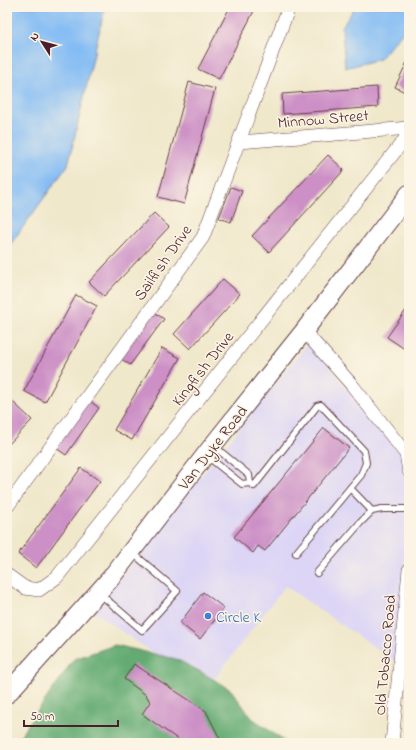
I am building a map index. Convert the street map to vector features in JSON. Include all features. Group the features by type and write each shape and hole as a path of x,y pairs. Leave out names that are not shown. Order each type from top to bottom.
{"main road":[{"name":"Van Dyke Road","path":"7,694 98,592 131,551 304,331 409,194"}],"street":[{"name":"Sailfish Drive","path":"7,507 203,237 289,7"},
{"name":"Minnow Street","path":"239,142 409,128"},
{"name":"Kingfish Drive","path":"7,575 25,588 39,590 57,577 409,134"},
{"path":"304,331 352,384 406,454 409,471"},
{"name":"Old Tobacco Road","path":"392,743 409,570"}],"lane":[{"path":"209,450 242,484 250,483 254,486 317,406 321,405 364,451 366,463 361,475 296,553"},
{"path":"209,450 249,475 250,483"},
{"path":"350,488 372,511"},
{"path":"317,573 372,511 382,509 409,509"},
{"path":"98,592 142,630 177,591 131,551"}],"shaded area":[{"path":"309,342 403,457 409,501 409,527 404,567 399,664 285,586 206,690 93,611"}],"green space":[{"path":"115,645 176,659 201,672 231,690 252,718 287,743 13,743 20,736 74,659"}],"water":[{"path":"7,7 105,7 68,165 7,249"},
{"path":"355,7 409,7 409,24 380,59 345,68 342,27"}],"building":[{"path":"230,7 256,7 219,79 198,69"},
{"path":"409,58 409,94 395,87"},
{"path":"189,82 215,89 184,204 158,197"},
{"path":"377,87 378,107 283,114 282,94"},
{"path":"328,155 344,170 269,252 252,236"},
{"path":"231,187 242,191 231,222 219,218"},
{"path":"154,213 169,227 104,296 89,282"},
{"path":"223,279 240,294 190,349 174,334"},
{"path":"76,295 97,306 45,402 24,391"},
{"path":"409,306 409,352 387,337"},
{"path":"154,312 164,319 130,365 120,358"},
{"path":"162,348 180,358 132,440 114,430"},
{"path":"89,400 99,408 66,455 56,448"},
{"path":"13,402 32,420 7,446 7,408"},
{"path":"324,428 349,448 265,551 258,546 253,553 234,537"},
{"path":"81,468 100,481 36,568 18,554"},
{"path":"203,592 224,608 200,639 180,623"},
{"path":"134,664 206,711 222,743 183,743 142,714 150,702 146,695 124,679"}],"place":[{"name":"Circle K","path":"208,616"}]}
